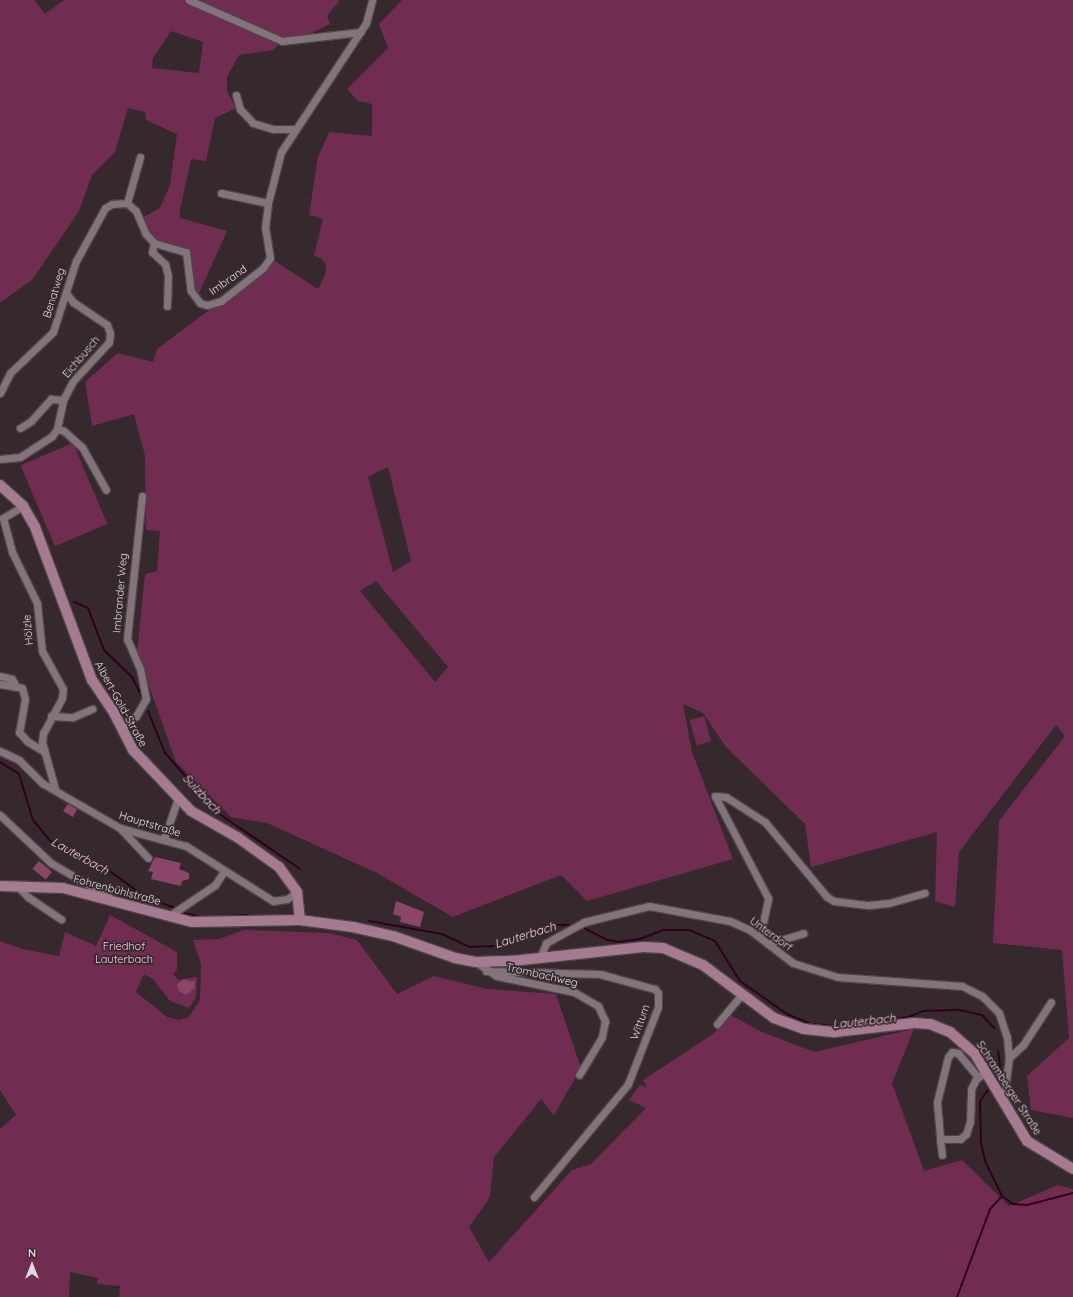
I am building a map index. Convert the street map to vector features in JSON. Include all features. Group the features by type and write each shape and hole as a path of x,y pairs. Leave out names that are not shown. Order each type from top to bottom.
{"main road":[{"path":"0,485 23,506"},
{"name":"Albert-Gold-Straße","path":"23,506 35,527 92,680 122,727 137,756 178,798 202,819 269,858 287,876 297,892 300,920"},
{"name":"Fohrenbühlstraße","path":"0,886 17,885 63,888 169,916 210,922 300,920"},
{"name":"Schramberger Straße","path":"300,920 379,932 455,958 476,962 540,958 616,949 662,948 703,965 774,1018 821,1032 930,1024 950,1032 964,1042 985,1076 996,1090 1027,1141 1073,1169"}],"street":[{"path":"189,0 282,40 360,32"},
{"name":"Imbrand","path":"154,243 186,252 192,296 203,304 217,303 269,262 265,228 268,203 276,164 294,129 318,98 360,32 372,0"},
{"path":"236,96 240,109 253,123 273,129 294,129"},
{"path":"140,157 127,203 136,211 146,234 154,243 152,252 165,264 168,276 167,306"},
{"path":"221,193 268,203"},
{"name":"Benatweg","path":"0,393 10,373 53,332 67,294 76,261 96,221 109,206 127,203"},
{"name":"Eichbusch","path":"57,429 63,400 73,381 109,342 110,333 107,325 73,302 67,294"},
{"path":"20,428 31,421 50,399 63,400"},
{"path":"0,459 20,457 52,436 57,429 70,435 82,447 106,490"},
{"name":"Imbrander Weg","path":"122,727 136,716 146,699 140,669 127,639 142,496"},
{"name":"Hölzle","path":"23,506 1,519 12,552 37,603 42,651 63,689 62,698 43,733 43,752 55,789"},
{"path":"0,676 12,679 16,686 24,693 19,732 27,742 43,752"},
{"path":"0,684 16,686"},
{"path":"51,716 73,718 92,709"},
{"name":"Hauptstraße","path":"0,751 19,760 42,783 55,789 120,828 164,839 202,854 224,871 273,900 287,899 297,892"},
{"path":"760,937 768,898 716,796 726,797 765,822 820,890 834,901 869,906 925,893"},
{"path":"164,839 178,798"},
{"path":"0,815 51,863 117,902"},
{"path":"120,828 148,858"},
{"path":"169,916 215,884 224,871"},
{"path":"17,885 28,897 61,919"},
{"name":"Unterdorf","path":"540,958 546,943 582,923 596,917 649,906 718,917 742,926 760,937 793,963 845,979 962,986 982,996 999,1013 1007,1037 1009,1058 1003,1103"},
{"path":"768,944 803,933"},
{"name":"Trombachweg","path":"476,962 486,971 574,992 598,1006 605,1021 602,1037 579,1075"},
{"name":"Wittum","path":"486,971 600,974 649,987 658,993 658,1007 628,1084 534,1197"},
{"path":"717,1024 742,994"},
{"path":"1009,1058 1024,1045 1051,1002"},
{"path":"940,1139 960,1138 966,1134 970,1122 971,1088 985,1076 958,1053 952,1052 948,1057 937,1102 940,1139 942,1155"}],"green space":[{"path":"0,0 34,0 45,14 64,0 340,0 327,16 330,24 310,34 282,41 273,50 239,55 227,77 227,91 236,108 215,118 206,161 191,159 180,210 180,218 227,231 196,300 186,252 154,243 140,219 160,208 170,185 177,134 146,120 145,112 128,108 115,152 92,175 79,211 33,279 0,303","holes":["171,31 203,42 199,73 152,68 153,58"]},
{"path":"402,0 1073,0 1073,1118 1031,1110 1027,1076 1069,1038 1062,950 993,943 999,821 1065,736 1056,725 959,852 955,907 935,901 937,832 811,867 805,824 726,747 703,713 683,704 692,752 733,859 587,901 561,875 453,917 377,873 267,823 231,817 176,762 137,652 145,574 157,571 160,531 146,530 145,456 134,414 92,426 85,382 118,353 153,362 157,349 221,301 270,258 318,289 325,275 326,265 322,259 314,256 323,219 309,215 318,157 329,132 372,136 372,104 358,101 347,89 388,48 379,24","holes":["388,467 411,561 393,572 368,477","376,581 448,667 435,682 360,591"]},
{"path":"73,443 107,524 55,546 21,465"},
{"path":"704,716 711,741 697,745 690,720"},
{"name":"Friedhof Lauterbach","path":"110,915 177,952 177,969 173,974 178,980 197,977 196,997 189,1008 170,1001 153,979 144,974 136,992 167,1017 179,1020 189,1017 200,1000 201,964 193,940 219,939 244,930 328,933 357,940 397,994 434,976 487,989 556,994 581,1068 554,1115 541,1099 494,1157 490,1197 469,1227 489,1262 572,1170 591,1164 646,1108 629,1100 640,1085 647,1088 643,1080 713,1034 730,1015 762,1032 814,1052 914,1029 892,1083 924,1171 962,1160 1009,1206 1058,1185 1073,1189 1073,1297 119,1297 120,1286 97,1284 98,1278 70,1272 69,1297 0,1297 0,1129 16,1115 0,1090 0,941 22,949 59,956 65,932 96,946"}],"building":[{"path":"68,804 77,809 73,817 63,811"},
{"path":"155,857 181,863 179,869 189,873 189,879 182,881 181,886 151,879 153,872 148,871"},
{"path":"39,861 52,872 46,880 33,869"},
{"path":"396,901 424,912 420,927 400,922 401,917 393,914"},
{"path":"184,979 192,982 194,980 195,988 186,995 179,991 177,984"}],"waterway":[{"name":"Sulzbach","path":"74,602 88,608 104,650 132,677 141,695"},
{"name":"Sulzbach","path":"148,711 165,753 218,813 300,869"},
{"name":"Lauterbach","path":"0,762 19,774 33,820 50,841 111,872 145,897 173,907"},
{"name":"Lauterbach","path":"184,913 201,917 247,915"},
{"name":"Lauterbach","path":"369,921 442,934 470,947 498,946 553,925 573,925"},
{"name":"Lauterbach","path":"582,927 608,940 619,942 640,939 663,930 689,930 715,941 740,981 787,1014 810,1024 831,1026 908,1017 924,1011 960,1010 982,1015 994,1028"},
{"name":"Lauterbach","path":"996,1082 1001,1074 998,1050"},
{"name":"Lauterbach","path":"991,1086 980,1101 981,1143 985,1161 1002,1196 1013,1204 1027,1205 1073,1193"},
{"path":"957,1297 990,1209 1002,1196"}]}
